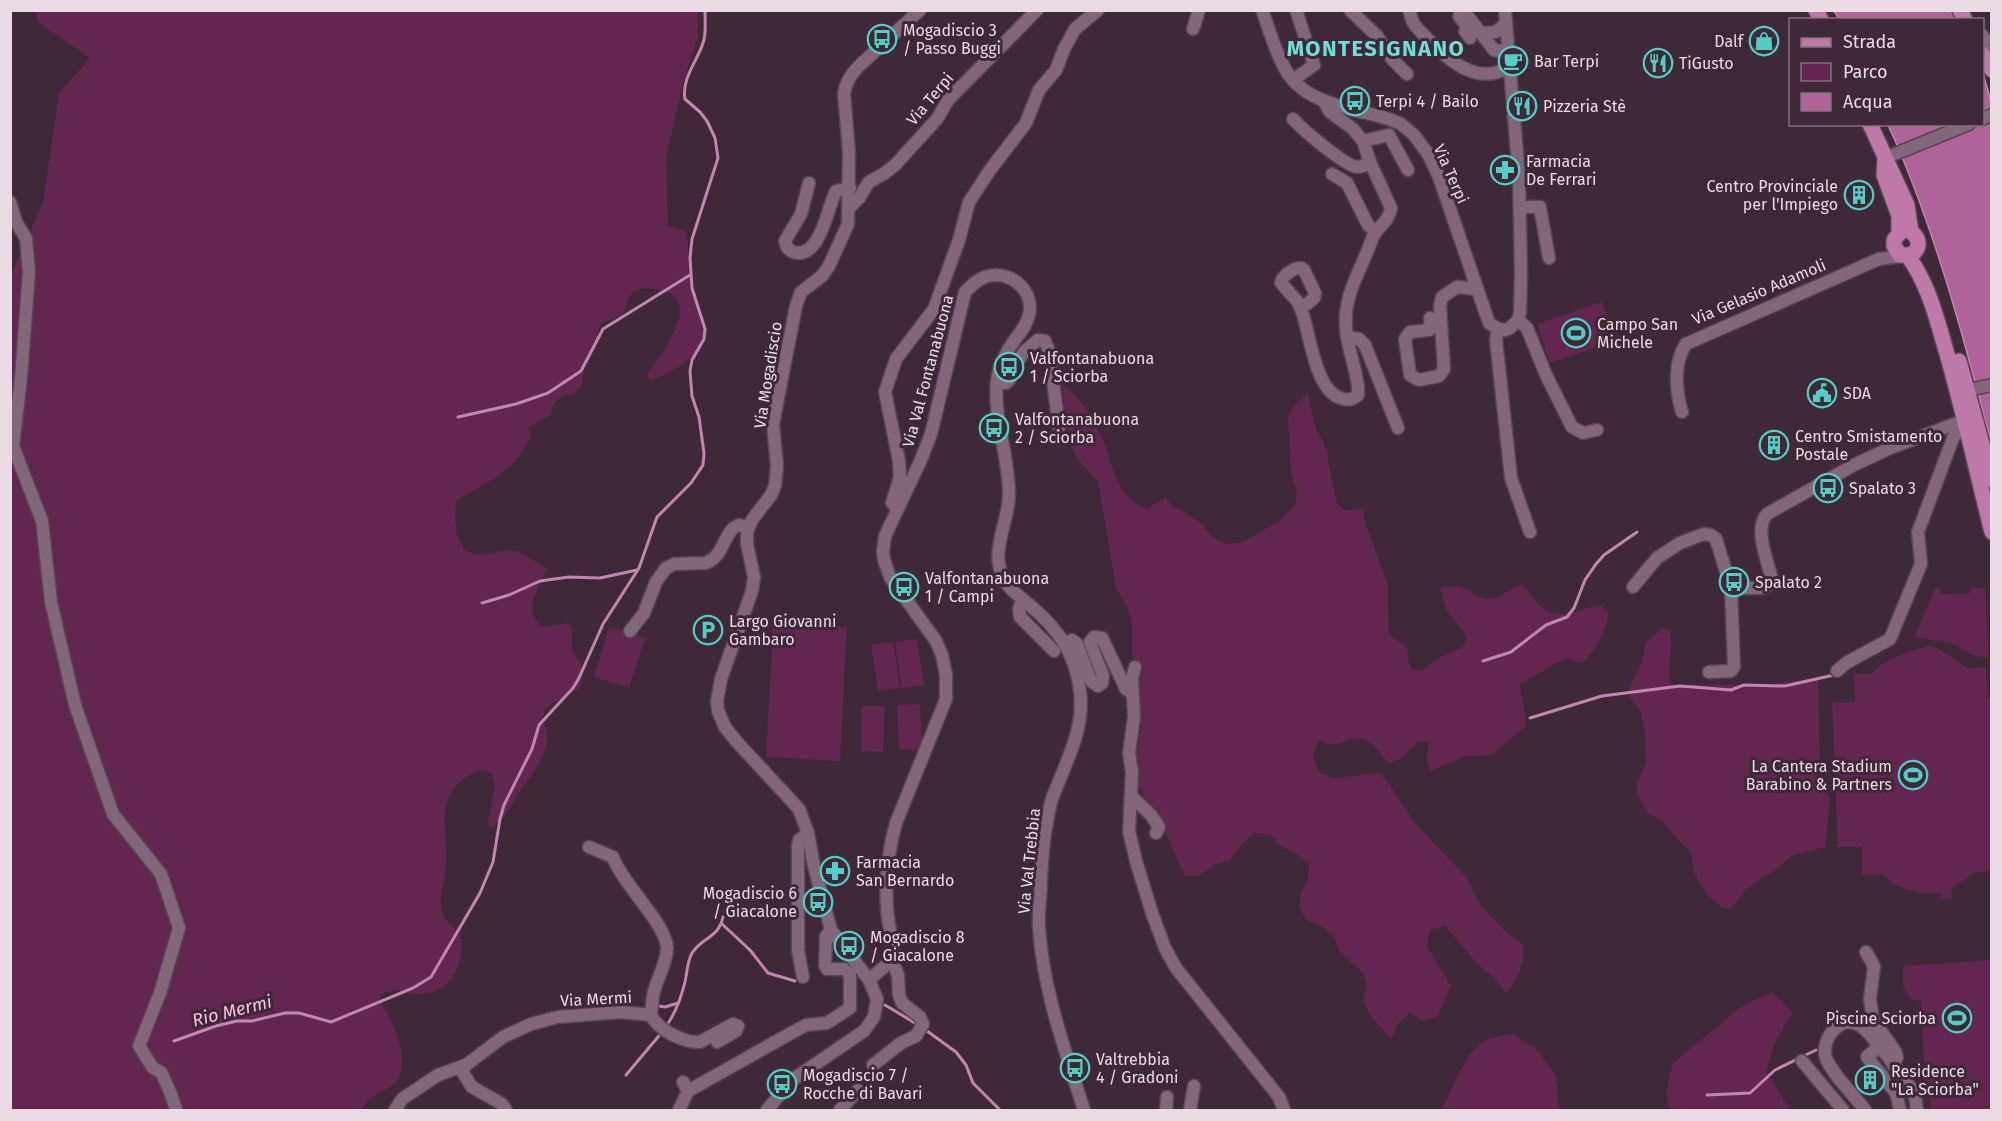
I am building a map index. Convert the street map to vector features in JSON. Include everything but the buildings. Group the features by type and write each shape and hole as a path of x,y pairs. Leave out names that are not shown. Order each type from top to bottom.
{"main road":[{"path":"1871,126 1892,156 1884,175 1899,216 1901,236 1896,250 1909,254 1930,273 1971,389 1992,480"},
{"path":"1901,236 1918,239 1919,245 1909,254"},
{"path":"1909,254 1926,287 1965,420 1992,532"}],"street":[{"name":"Via Mogadiscio","path":"748,528 775,486 777,466 773,424 799,296 830,266 848,224 850,188 845,87 852,73 920,10"},
{"name":"Via Terpi","path":"850,207 869,182 896,164 937,119 948,100 1036,10"},
{"path":"898,508 892,503 900,477 899,461 885,392 896,359 934,309 959,240 969,202 1026,123 1039,90 1056,70 1075,29 1098,10"},
{"path":"1193,29 1199,10"},
{"name":"Via Terpi","path":"1262,10 1284,68 1309,95 1389,119 1401,124 1414,135 1428,154 1439,177 1489,323 1498,329"},
{"path":"1292,79 1314,65 1296,10"},
{"path":"1350,10 1377,36 1392,59 1407,74"},
{"path":"1455,10 1467,26 1465,31 1475,35 1494,50 1509,49"},
{"path":"1463,10 1475,35"},
{"path":"1475,35 1496,32 1506,17"},
{"path":"1506,17 1520,207 1521,274 1518,320 1510,328 1498,329 1496,340 1511,478 1530,532"},
{"path":"1408,19 1445,56 1465,70 1485,74 1511,66"},
{"path":"1307,304 1314,298 1315,293 1304,270 1296,267 1282,278 1281,283 1301,309 1323,382 1334,396 1348,400 1358,395 1345,324 1351,288 1375,231 1388,219 1391,208 1363,141 1353,129 1330,112 1323,100"},
{"path":"1293,119 1319,143 1353,165 1363,166 1370,162"},
{"path":"1892,156 1964,126"},
{"path":"1363,141 1389,135 1408,170"},
{"path":"1332,174 1347,183 1368,225 1375,231"},
{"path":"809,183 801,214 786,237 785,245 791,252 804,251 814,243 826,224 834,194 839,190 850,188"},
{"path":"10,202 16,222 26,238 29,273 13,446 42,521 51,602 75,705 113,814 161,874 179,928 160,993 139,1046 153,1068 161,1072 176,1110"},
{"path":"1520,207 1540,207 1549,258"},
{"name":"Via Gelasio Adamoli","path":"1879,259 1901,236"},
{"name":"Via Gelasio Adamoli","path":"1682,412 1678,397 1677,375 1682,350 1686,344 1879,259 1909,254"},
{"name":"Via Val Fontanabuona","path":"873,1065 901,1042 916,1035 923,1024 920,1017 902,1003 899,995 898,975 892,960 887,910 887,873 890,844 896,823 946,699 946,675 942,655 936,641 890,577 884,560 885,536 931,434 948,371 965,292 987,276 1001,275 1014,279 1028,296 1029,315 1004,356 996,383 996,399 1008,473 1009,495 998,568 1005,582 1023,599"},
{"path":"1430,318 1431,328 1429,330 1410,332 1405,339 1410,375 1419,380 1439,376 1444,369 1440,306 1442,297 1457,287 1477,289"},
{"path":"1518,320 1527,328 1546,375 1572,427 1582,433 1597,430"},
{"path":"1347,337 1359,339 1365,345 1398,428"},
{"path":"996,383 1009,380 1014,367 1031,345 1038,340 1045,341 1049,351 1059,427"},
{"path":"1971,389 1992,385"},
{"path":"1731,588 1764,588 1770,584 1771,576 1761,528 1762,519 1767,514 1854,465 1888,449 1965,420"},
{"path":"1837,671 1846,663 1890,639 1921,564 1918,532 1953,438 1965,420"},
{"path":"630,631 644,613 656,582 666,568 674,564 711,561 719,554 733,528 739,525 748,528 746,538 754,577 752,591 721,679 717,701 718,711 725,727 737,742 799,809 808,833 831,930 869,980 877,999 870,1025 857,1037 792,1080 773,1108"},
{"path":"1633,587 1657,558 1680,543 1708,534 1714,537 1718,543 1731,588 1734,667 1731,671 1709,672"},
{"path":"1023,599 1019,609 1025,622 1054,651"},
{"name":"Via Val Trebbia","path":"1023,599 1049,622 1066,643 1077,672 1080,692 1081,721 1074,746 1051,803 1045,833 1039,924 1043,964 1054,1014 1084,1110"},
{"path":"1066,643 1072,640 1077,644 1091,681 1098,686 1103,681 1090,642 1094,637 1102,638 1126,689 1132,693"},
{"path":"1135,666 1132,678 1134,717 1129,753 1132,772 1129,822 1134,852 1152,913 1169,958 1279,1097 1284,1110"},
{"path":"1131,796 1151,815 1159,827 1156,833"},
{"path":"802,977 798,950 798,847 799,840 808,833"},
{"name":"Via Mermi","path":"395,1110 402,1099 423,1084 444,1072 460,1068 503,1037 543,1020 621,1012 652,1018 655,988 662,974 667,951 666,944 657,925 623,877 612,855 589,847"},
{"path":"680,1110 685,1086 806,1025 827,1023 850,1008 850,974 844,969 827,969 825,965 826,936 831,930"},
{"path":"1866,952 1874,966 1870,999 1873,1020 1895,1051 1897,1057 1893,1065"},
{"path":"869,980 892,960"},
{"path":"652,1018 672,1033 691,1041 700,1042 733,1024 738,1026 736,1031 717,1042"},
{"path":"1865,1110 1827,1060 1824,1048 1827,1038 1834,1029 1851,1023 1861,1026 1866,1037 1879,1046 1914,1094 1917,1110"},
{"path":"1879,1046 1867,1057 1896,1093 1900,1110"},
{"path":"1802,1061 1843,1110"},
{"path":"460,1068 472,1087 502,1104 506,1110"},
{"path":"1190,1110 1194,1086"},
{"path":"840,1110 858,1090"},
{"path":"1166,1110 1167,1097"}],"green space":[{"path":"36,11 698,11 698,37 683,83 666,159 668,226 685,231 690,278 704,330 703,339 693,355 678,367 653,380 646,376 675,329 679,316 679,304 673,295 660,290 643,288 636,290 630,296 621,315 600,325 597,343 584,368 581,387 571,395 559,398 551,415 528,427 531,437 515,462 495,478 457,500 455,514 458,537 468,552 482,554 514,551 527,556 547,569 536,591 532,607 533,615 543,627 568,623 572,628 572,650 583,671 580,688 546,707 542,719 546,729 546,748 538,766 500,821 490,827 488,822 495,785 492,774 489,772 482,770 474,772 459,783 451,793 445,815 446,866 441,907 449,924 460,933 459,964 450,981 434,992 417,994 393,991 381,995 380,1000 400,1044 402,1068 398,1079 390,1087 370,1098 362,1110 11,1110 11,275 43,202 59,93 90,58 38,22"},
{"name":"Campo San Michele","path":"1602,302 1616,341 1550,363 1537,324"},
{"path":"1062,385 1076,396 1098,428 1118,481 1131,499 1147,509 1166,497 1172,507 1183,511 1202,524 1212,537 1226,544 1241,543 1281,520 1295,504 1297,494 1291,472 1288,416 1293,407 1308,393 1314,424 1328,452 1337,503 1344,510 1363,509 1366,525 1388,585 1389,634 1407,648 1409,663 1413,670 1421,671 1433,661 1462,647 1467,641 1465,633 1446,609 1440,587 1464,588 1480,598 1489,599 1498,597 1521,584 1541,606 1557,614 1571,613 1600,605 1609,613 1599,641 1582,664 1566,658 1520,684 1526,726 1491,755 1465,756 1431,771 1426,761 1429,741 1418,742 1400,759 1389,763 1371,743 1359,738 1339,744 1319,740 1313,757 1319,772 1333,778 1379,773 1414,822 1467,878 1481,906 1506,932 1523,944 1522,964 1506,994 1498,982 1475,961 1445,926 1430,930 1427,946 1451,986 1438,1016 1423,1021 1410,1013 1398,1024 1391,1039 1371,1016 1363,1001 1367,985 1363,973 1340,952 1334,937 1323,927 1308,921 1299,908 1301,893 1308,879 1309,864 1297,854 1281,846 1270,835 1254,833 1229,861 1214,865 1200,875 1185,877 1157,812 1138,785 1136,760 1141,730 1141,706 1132,653 1132,622 1127,606 1116,588 1098,482 1078,459 1072,448"},
{"path":"1971,587 1985,588 1989,658 1973,655 1948,643 1914,638 1935,589 1940,588 1941,594 1971,593"},
{"path":"773,623 847,627 840,761 766,757"},
{"path":"609,627 645,638 629,688 594,677"},
{"path":"1663,628 1669,630 1671,637 1669,671 1671,684 1775,684 1818,678 1820,772 1830,800 1825,847 1792,856 1773,872 1745,890 1729,909 1721,907 1708,896 1695,875 1690,852 1663,821 1648,813 1637,792 1637,784 1646,763 1645,733 1640,710 1630,697 1628,690 1641,664 1646,642"},
{"path":"917,639 924,685 902,688 895,642"},
{"path":"893,642 900,688 878,691 871,644"},
{"name":"La Cantera Stadium Barabino & Partners","path":"1928,646 1937,648 1968,668 1986,667 1988,699 1991,699 1991,871 1975,872 1952,888 1951,899 1941,899 1941,893 1923,894 1897,886 1881,874 1862,875 1862,847 1838,847 1832,703 1855,702 1854,674 1871,674 1891,659"},
{"path":"920,704 922,749 899,750 897,705"},
{"path":"862,706 885,706 883,752 861,751"},
{"name":"Piscine Sciorba","path":"1991,960 1991,1110 1931,1110 1923,1050 1921,1001 1912,1000 1903,987 1903,966"},
{"path":"1772,992 1793,1013 1776,1040 1766,1071 1790,1110 1670,1110 1666,1094 1672,1064 1742,1006"},
{"path":"1513,1033 1538,1051 1556,1076 1559,1110 1441,1110 1472,1052 1486,1040"}],"water":[{"path":"1834,11 1951,11 1955,18 1838,18"},
{"path":"1984,77 1992,105 1991,443 1946,281 1904,162 1888,126 1984,126"}],"waterway":[{"name":"Rio Mermi","path":"174,1041 216,1026 285,1013 299,1013 331,1022 413,988 431,977 480,893 493,862 504,805 532,749 539,725 573,688 579,678 603,624 639,568 657,517 691,483 703,465 704,453 699,417 692,396 690,371 692,360 704,339 705,329 692,288 690,258 692,239 718,158 715,138 707,121 685,99 684,91 704,40 705,10"},
{"path":"458,417 516,404 548,393 581,371 603,329 690,275"},
{"path":"1483,661 1511,652 1546,625 1567,617 1574,608 1585,580 1596,564 1604,555 1637,532"},
{"path":"482,603 509,595 540,581 569,577 600,578 637,570"},
{"path":"1530,718 1602,696 1680,686 1731,690 1744,685 1785,686 1834,675"},
{"path":"667,1025 680,999 691,955 717,930 723,917"},
{"path":"722,924 750,950 768,973 795,981"},
{"path":"659,1006 665,1007 678,1003"},
{"path":"885,1005 915,1023"},
{"path":"626,1075 663,1031"},
{"path":"927,1031 956,1052 966,1065 973,1083 1000,1110"},
{"path":"1707,1095 1750,1093 1775,1070 1816,1050"}],"place":[{"name":"Mogadiscio 3 / Passo Buggi","path":"882,39"},
{"name":"Dalf","path":"1764,41"},
{"name":"Bar Terpi","path":"1513,61"},
{"name":"TiGusto","path":"1658,63"},
{"name":"Terpi 4 / Bailo","path":"1355,101"},
{"name":"Pizzeria Stè","path":"1522,106"},
{"name":"Farmacia De Ferrari","path":"1505,170"},
{"name":"Centro Provinciale per l'Impiego","path":"1859,195"},
{"name":"Campo San Michele","path":"1576,333"},
{"name":"Valfontanabuona 1 / Sciorba","path":"1009,367"},
{"name":"SDA","path":"1822,393"},
{"name":"Valfontanabuona 2 / Sciorba","path":"994,428"},
{"name":"Centro Smistamento Postale","path":"1774,445"},
{"name":"Spalato 3","path":"1828,488"},
{"name":"Spalato 2","path":"1734,582"},
{"name":"Valfontanabuona 1 / Campi","path":"904,587"},
{"name":"Largo Giovanni Gambaro","path":"708,630"},
{"name":"La Cantera Stadium Barabino & Partners","path":"1913,775"},
{"name":"Farmacia San Bernardo","path":"835,871"},
{"name":"Mogadiscio 6 / Giacalone","path":"818,902"},
{"name":"Mogadiscio 8 / Giacalone","path":"849,946"},
{"name":"Piscine Sciorba","path":"1957,1018"},
{"name":"Valtrebbia 4 / Gradoni","path":"1075,1068"},
{"name":"Residence \"La Sciorba\"","path":"1870,1080"},
{"name":"Mogadiscio 7 / Rocche di Bavari","path":"782,1084"}],"district":[{"name":"MONTESIGNANO","path":"1376,48"}]}
